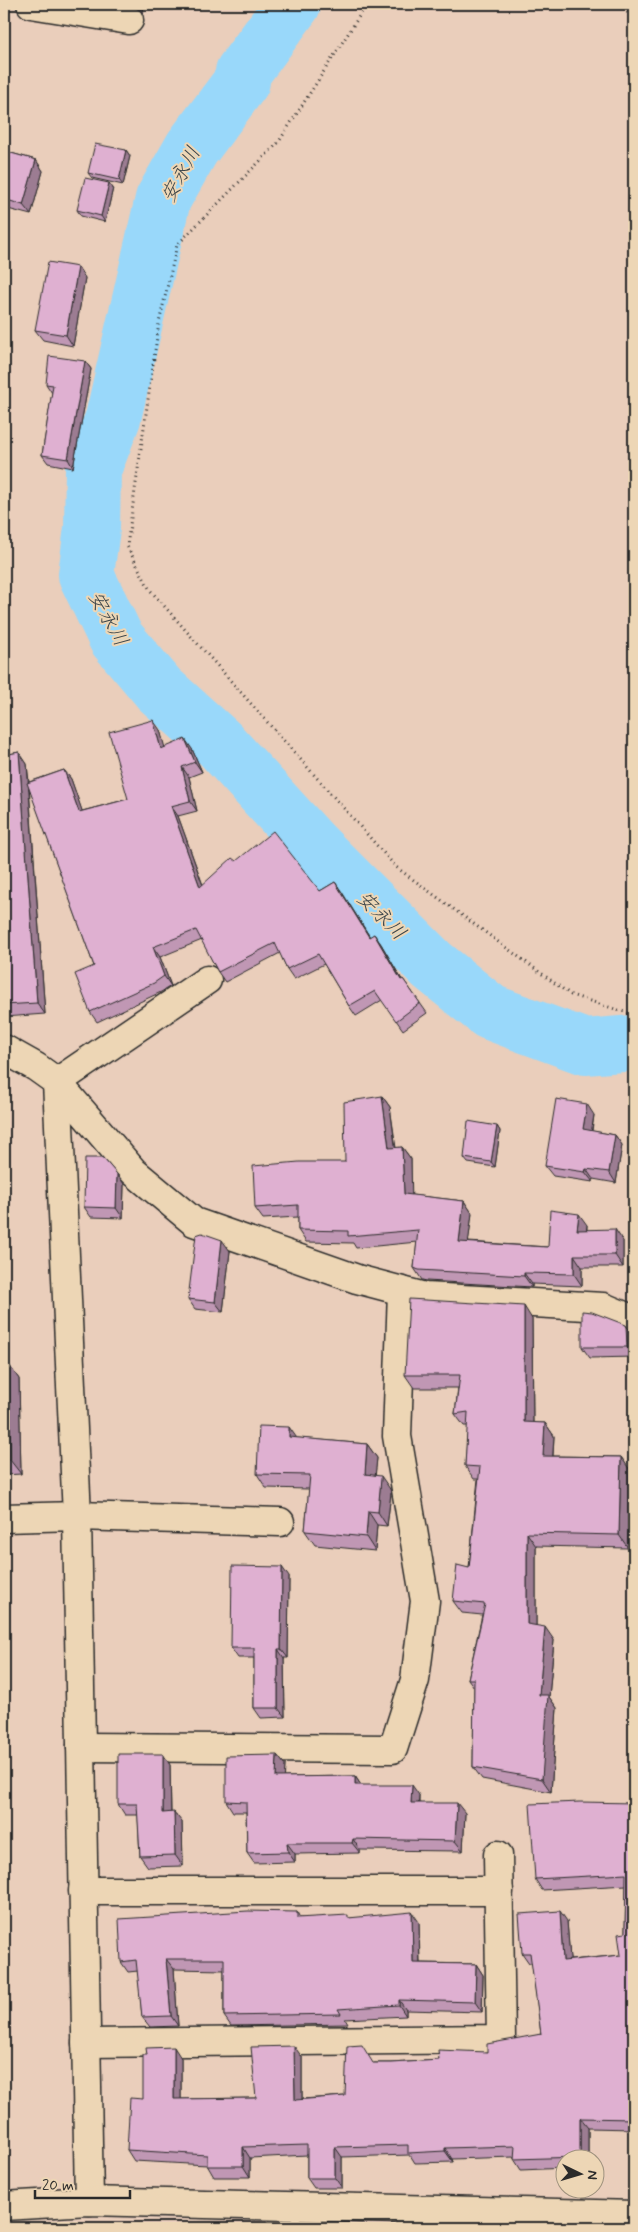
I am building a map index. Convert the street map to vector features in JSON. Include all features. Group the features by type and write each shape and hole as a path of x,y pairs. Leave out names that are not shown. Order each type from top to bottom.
{"street":[{"path":"31,4 129,20"},
{"path":"56,1082 207,980"},
{"path":"4,1049 36,1067 56,1082 134,1172 194,1222 357,1279 425,1297 603,1307 634,1320"},
{"path":"56,1082 77,1516 89,2201"},
{"path":"81,1747 393,1749 414,1680 425,1601 397,1436 402,1291"},
{"path":"4,1518 77,1516 280,1522"},
{"path":"86,2043 501,2039 498,1855"},
{"path":"83,1890 499,1891"},
{"path":"4,2206 89,2201 634,2214"}],"path":[{"path":"367,4 278,143 177,245 159,324 127,546 150,590 396,867 571,995 634,1015"},
{"path":"621,4 634,21"}],"building":[{"path":"95,144 126,150 119,180 88,173"},
{"path":"4,151 36,160 23,205 4,199"},
{"path":"85,178 109,183 101,216 77,210"},
{"path":"48,262 78,267 66,335 35,330"},
{"path":"49,356 85,361 68,459 42,455 53,385 46,384"},
{"path":"153,720 161,749 185,739 195,762 182,767 190,801 171,806 200,887 232,858 236,861 273,831 320,891 335,882 369,937 374,934 401,980 403,979 420,1003 396,1021 375,991 349,1006 318,954 287,969 275,943 218,972 196,930 153,947 164,976 154,983 90,1012 75,974 94,966 27,783 64,770 79,812 128,799 109,732"},
{"path":"19,752 37,1003 4,1005 4,755"},
{"path":"382,1096 389,1148 402,1147 404,1194 464,1201 459,1242 548,1247 550,1210 579,1214 577,1230 615,1229 615,1255 574,1255 574,1274 524,1273 524,1276 419,1270 414,1268 418,1230 348,1236 348,1231 298,1230 298,1205 255,1208 253,1166 299,1162 345,1162 344,1102"},
{"path":"556,1099 587,1104 583,1129 615,1135 609,1172 586,1169 585,1172 545,1166"},
{"path":"468,1121 497,1126 491,1162 464,1158"},
{"path":"85,1158 103,1158 117,1174 116,1208 84,1207"},
{"path":"202,1233 222,1240 215,1302 188,1299 196,1235"},
{"path":"409,1299 524,1306 524,1422 545,1423 543,1456 621,1457 619,1535 527,1533 527,1624 545,1627 539,1695 548,1695 542,1779 473,1767 474,1679 468,1679 485,1604 453,1601 457,1565 469,1568 480,1467 465,1466 468,1412 455,1414 460,1375 405,1375"},
{"path":"582,1311 592,1312 626,1325 627,1347 582,1347"},
{"path":"4,1365 9,1365 10,1460 4,1460"},
{"path":"259,1426 289,1427 289,1437 367,1444 365,1474 381,1476 381,1479 378,1512 368,1511 366,1537 305,1531 310,1475 257,1474"},
{"path":"232,1566 282,1567 281,1649 278,1649 278,1708 254,1708 254,1648 231,1648"},
{"path":"118,1754 163,1754 163,1813 174,1812 175,1855 140,1856 137,1804 118,1804"},
{"path":"277,1755 276,1777 355,1776 355,1785 412,1785 411,1803 457,1803 455,1841 353,1839 352,1843 287,1843 288,1852 247,1853 246,1802 226,1801 226,1756"},
{"path":"580,1802 634,1803 634,2119 580,2118 580,2150 556,2150 556,2158 514,2159 515,2146 445,2148 445,2151 408,2153 408,2145 335,2147 335,2178 307,2178 307,2145 243,2147 243,2166 207,2166 207,2155 127,2150 130,2098 143,2099 143,2055 147,2055 146,2048 174,2047 174,2099 256,2098 251,2047 294,2046 295,2100 345,2096 347,2046 362,2045 373,2063 392,2063 439,2060 438,2050 487,2052 487,2044 541,2034 530,1953 522,1953 519,1914 560,1911 563,1961 621,1955 618,1934 625,1933 626,1874 535,1879 530,1804"},
{"path":"248,1911 297,1912 297,1918 348,1915 348,1918 412,1912 413,1963 476,1964 475,2002 399,2000 399,2005 338,2009 341,2014 224,2016 224,1959 166,1959 171,2016 142,2017 136,1960 121,1962 119,1919"}],"waterway":[{"name":"安永川","path":"293,4 243,72 242,81 192,148 163,199 113,418 93,470 92,528 86,575 116,638 159,689 220,744 312,845 432,965 490,1012 585,1047 634,1043"}]}
